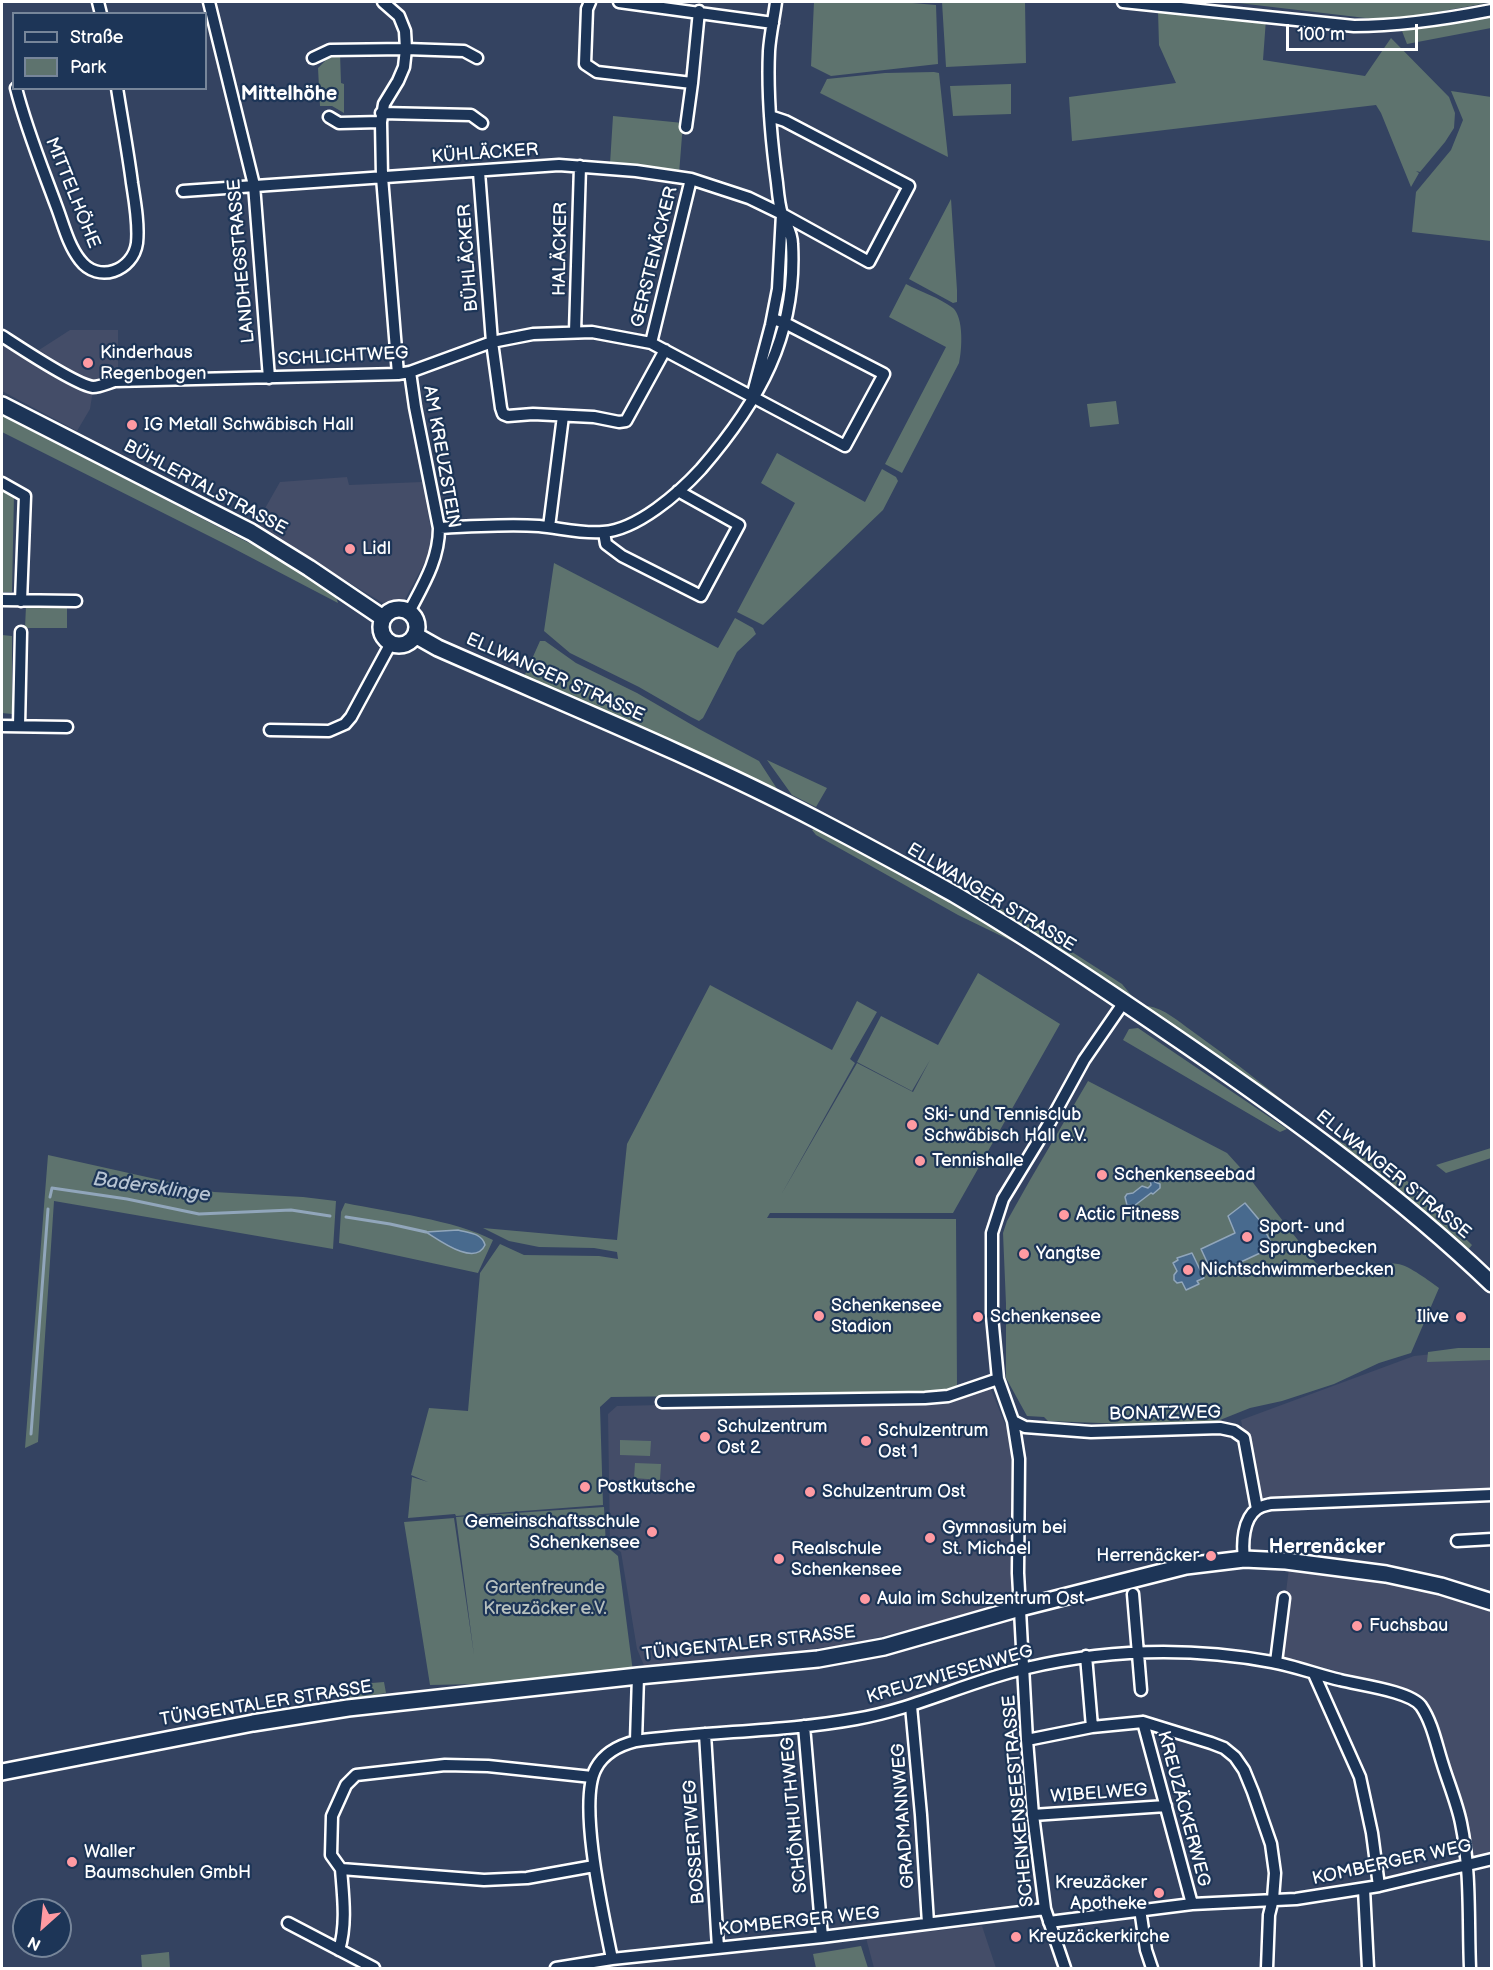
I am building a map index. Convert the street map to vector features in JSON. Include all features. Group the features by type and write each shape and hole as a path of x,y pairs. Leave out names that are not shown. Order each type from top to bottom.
{"main road":[{"name":"BÜHLERTALSTRASSE","path":"2,405 251,532 383,618"},
{"path":"404,609 409,612 416,620 415,635 407,643 396,645 391,643 383,635 381,629 383,618 392,610 404,609"},
{"name":"ELLWANGER STRASSE","path":"415,635 438,648 675,752 816,820 954,895 1124,1002 1302,1127 1452,1248 1491,1284"},
{"name":"TÜNGENTALER STRASSE","path":"2,1772 253,1723 348,1708 818,1659 936,1633 1020,1608 1186,1566 1244,1559 1386,1574 1441,1586 1491,1602"}],"street":[{"name":"LANDHEGSTRASSE","path":"209,2 254,185 269,378"},
{"path":"381,118 384,104 401,74 406,49 405,31 399,16 383,2"},
{"path":"590,2 587,9 585,63 591,69 597,72 692,83"},
{"path":"619,2 699,11 773,23"},
{"path":"753,396 773,319 778,289 782,214 770,116 769,49 776,2"},
{"path":"1124,2 1354,26 1385,26 1491,10"},
{"path":"686,127 699,11"},
{"path":"313,58 330,50 406,49 464,51 477,58"},
{"name":"MITTELHÖHE","path":"17,90 69,239 80,260 90,270 102,273 115,272 125,266 135,250 137,241 135,200 117,90"},
{"path":"329,117 339,123 381,118 471,116 482,123"},
{"name":"KÜHLÄCKER","path":"183,191 559,165 636,171 691,179 727,190 782,214 869,262 909,186 785,121 770,116"},
{"name":"AM KREUZSTEIN","path":"381,118 382,177 398,374"},
{"name":"HALÄCKER","path":"575,332 580,166"},
{"name":"BÜHLÄCKER","path":"479,172 492,342 503,414 508,416 563,416"},
{"name":"GERSTENÄCKER","path":"651,344 691,179"},
{"path":"440,528 509,525 604,532 643,517 678,491 696,474 733,430 764,382 775,357 791,292 792,241 789,227 782,214"},
{"path":"773,319 785,323"},
{"name":"SCHLICHTWEG","path":"2,336 87,386 96,387 115,381 398,374 410,372 492,342 533,334 592,332 651,344 665,350 845,446 884,374 785,323"},
{"path":"549,527 563,416 626,421 665,350"},
{"name":"AM KREUZSTEIN","path":"409,612 435,560 440,528 410,372"},
{"path":"2,483 25,496 21,601"},
{"path":"604,532 606,544 621,556 701,596 739,525 678,491"},
{"path":"2,600 76,601"},
{"path":"19,726 21,632"},
{"path":"270,730 329,731 345,724 391,643"},
{"path":"2,726 67,727"},
{"name":"SCHENKENSEESTRASSE","path":"1065,1968 1045,1909 1033,1815 1020,1608 1019,1459 1013,1421 998,1379 992,1316 991,1255 994,1220 1003,1199 1050,1122 1084,1060 1124,1002"},
{"path":"662,1402 925,1398 948,1396 998,1379"},
{"name":"BONATZWEG","path":"1013,1421 1025,1427 1091,1431 1220,1428 1234,1431 1244,1438 1257,1509"},
{"path":"1244,1559 1242,1543 1247,1523 1257,1509 1271,1504 1491,1495"},
{"path":"1457,1541 1491,1539"},
{"path":"1133,1594 1141,1690"},
{"path":"1276,1662 1284,1598"},
{"name":"KREUZWIESENWEG","path":"592,1777 604,1756 636,1741 858,1719 911,1706 1024,1668 1086,1656 1137,1651 1214,1653 1276,1662 1314,1674 1405,1696 1419,1704 1430,1722 1461,1822 1467,1864"},
{"path":"1086,1656 1092,1727"},
{"path":"1314,1674 1360,1777 1372,1833 1379,1886"},
{"path":"636,1741 638,1676"},
{"name":"GRADMANNWEG","path":"911,1706 928,1923"},
{"path":"1027,1740 1092,1727 1143,1722 1218,1745 1235,1757 1254,1792 1271,1844 1275,1873 1269,1915 1267,1968"},
{"name":"KREUZÄCKERWEG","path":"1143,1722 1192,1904"},
{"name":"SCHÖNHUTHWEG","path":"804,1726 822,1937"},
{"name":"BOSSERTWEG","path":"705,1734 718,1948"},
{"path":"339,1950 342,1940 343,1912 341,1869 331,1855 332,1816 346,1785 356,1775 445,1765 488,1766 592,1777 589,1804 594,1866 612,1959"},
{"name":"WIBELWEG","path":"1033,1815 1166,1806"},
{"name":"KOMBERGER WEG","path":"1049,1922 1192,1904 1296,1899 1379,1886 1491,1858"},
{"path":"1467,1864 1470,1968"},
{"path":"341,1869 484,1880 526,1878 594,1866"},
{"path":"1364,1889 1368,1968"},
{"name":"KOMBERGER WEG","path":"557,1968 612,1959 822,1937 1045,1909"},
{"path":"1140,1909 1146,1950 1152,1968"},
{"path":"288,1923 374,1968"}],"shaded area":[{"name":"Kinderhaus Regenbogen","path":"70,330 118,330 118,375 108,377 94,385 39,350"},
{"path":"2,331 8,344 32,361 93,390 90,409 77,431 2,391"},
{"path":"347,477 349,485 422,482 434,545 405,599 383,603 255,526 280,482"},
{"path":"1152,1178 1160,1184 1160,1188 1134,1206 1127,1205 1125,1197 1127,1194 1133,1193 1142,1186 1148,1188"},
{"name":"Sport- und Sprungbecken","path":"1245,1203 1261,1222 1273,1247 1213,1275 1201,1249 1235,1233 1228,1216"},
{"path":"458,1230 478,1236 485,1245 480,1251 465,1253 426,1232"},
{"name":"Nichtschwimmerbecken","path":"1192,1253 1204,1278 1197,1281 1199,1284 1186,1290 1182,1282 1177,1283 1174,1280 1177,1271 1173,1263 1178,1260 1177,1258"},
{"path":"1469,1350 1491,1351 1491,1495 1257,1509 1241,1420 1414,1356"},
{"name":"Schulzentrum Ost","path":"990,1387 1011,1439 1011,1603 856,1643 646,1670 637,1649 621,1552 610,1545 608,1414 617,1406 928,1399"},
{"path":"1289,1568 1360,1576 1469,1597 1491,1609 1491,1854 1473,1858 1424,1701 1407,1689 1278,1656"},
{"path":"982,1926 996,1968 874,1968 866,1938"}],"green space":[{"path":"814,2 901,2 936,5 938,64 831,76 811,66"},
{"path":"942,2 1025,2 1026,63 946,67"},
{"path":"1230,2 1492,2 1400,19 1374,19"},
{"path":"1158,11 1266,19 1263,60 1365,76 1391,38 1449,97 1455,113 1454,128 1420,172 1416,171 1419,173 1411,187 1376,105 1072,141 1069,97 1176,83 1159,45"},
{"path":"1491,15 1491,28 1407,44 1402,31"},
{"path":"329,53 340,53 341,83 344,84 344,113 332,106 320,106 318,68"},
{"path":"885,73 939,73 948,157 820,93 827,79"},
{"path":"1011,84 1011,114 953,116 950,86"},
{"path":"1451,91 1491,97 1491,241 1412,232 1416,192 1451,150 1463,120"},
{"path":"613,116 683,123 679,174 610,164"},
{"path":"951,199 957,290 957,302 953,303 909,279"},
{"path":"906,284 953,308 961,326 961,343 959,363 902,473 885,464 946,347 889,317"},
{"path":"1116,401 1119,424 1090,427 1087,404"},
{"path":"2,415 278,558 335,594 338,603 2,432"},
{"path":"777,453 865,502 882,469 896,477 898,481 883,510 763,625 737,612 795,503 761,483"},
{"path":"2,487 14,494 12,592 2,592"},
{"path":"554,563 718,648 735,618 753,628 756,634 737,652 703,718 699,721 639,687 570,653 544,631"},
{"path":"67,605 67,628 25,628 26,606"},
{"path":"2,635 12,636 12,714 2,713"},
{"path":"540,641 545,641 576,663 637,693 759,761 783,798 523,679"},
{"path":"767,760 827,788 816,807 792,795"},
{"path":"824,813 1022,920 1122,984 1136,1001 822,816"},
{"path":"818,827 1010,935 1022,946 958,915 816,835 812,830"},
{"path":"978,973 1060,1024 953,1213 770,1213 767,1218 956,1219 957,1385 943,1393 611,1397 600,1407 603,1505 408,1518 412,1477 428,1482 411,1475 429,1408 468,1411 480,1273 500,1244 524,1255 599,1256 618,1259 617,1252 594,1248 539,1247 509,1241 483,1228 617,1240 627,1144 710,985 832,1050 857,1001 877,1012 850,1059 855,1063 781,1195 857,1063 913,1092 930,1060 912,1091 857,1062 881,1016 938,1045"},
{"path":"1148,1006 1176,1019 1302,1116 1297,1116 1146,1008"},
{"path":"1138,1028 1287,1129 1280,1132 1123,1040 1129,1029"},
{"path":"1088,1081 1227,1153 1315,1262 1328,1272 1339,1276 1349,1276 1375,1266 1398,1264 1414,1271 1439,1288 1411,1353 1379,1363 1334,1384 1282,1401 1250,1408 1215,1422 1151,1425 1048,1421 1044,1417 1027,1416 1006,1378 1003,1233 1007,1221"},
{"path":"1317,1129 1400,1174 1472,1245 1467,1251"},
{"path":"1491,1148 1491,1158 1446,1173 1436,1165"},
{"path":"48,1155 214,1192 336,1201 333,1249 54,1201 38,1442 25,1448"},
{"path":"345,1203 441,1222 493,1240 478,1273 339,1243 341,1212"},
{"path":"1458,1348 1491,1348 1491,1360 1427,1362 1428,1352"},
{"path":"620,1440 651,1441 650,1456 620,1455"},
{"path":"635,1463 661,1464 660,1480 634,1478"},
{"name":"Gartenfreunde Kreuzäcker e.V.","path":"604,1507 606,1546 618,1556 633,1672 479,1684 430,1685 404,1522 454,1518 474,1655 456,1517"},
{"path":"384,1682 386,1693 350,1699 347,1685"},
{"path":"861,1946 868,1968 816,1968 813,1954"},
{"path":"169,1952 170,1968 142,1968 141,1955"}],"waterway":[{"name":"Badersklinge","path":"50,1197 52,1188 127,1199 199,1214 291,1210 330,1216"},
{"name":"Badersklinge","path":"31,1434 48,1209"},
{"name":"Badersklinge","path":"346,1217 426,1232"}],"place":[{"name":"Kinderhaus Regenbogen","path":"88,363"},
{"name":"IG Metall Schwäbisch Hall","path":"132,425"},
{"name":"Lidl","path":"350,549"},
{"name":"Ski- und Tennisclub Schwäbisch Hall e.V.","path":"912,1125"},
{"name":"Tennishalle","path":"920,1161"},
{"name":"Schenkenseebad","path":"1102,1175"},
{"name":"Actic Fitness","path":"1064,1215"},
{"name":"Sport- und Sprungbecken","path":"1247,1237"},
{"name":"Yangtse","path":"1024,1254"},
{"name":"Nichtschwimmerbecken","path":"1188,1270"},
{"name":"Schenkensee Stadion","path":"819,1316"},
{"name":"Schenkensee","path":"978,1317"},
{"name":"Ilive","path":"1461,1317"},
{"name":"Schulzentrum Ost 2","path":"705,1437"},
{"name":"Schulzentrum Ost 1","path":"866,1441"},
{"name":"Postkutsche","path":"585,1487"},
{"name":"Schulzentrum Ost","path":"810,1492"},
{"name":"Gemeinschaftsschule Schenkensee","path":"652,1532"},
{"name":"Gymnasium bei St. Michael","path":"930,1538"},
{"name":"Herrenäcker","path":"1211,1556"},
{"name":"Realschule Schenkensee","path":"779,1559"},
{"name":"Aula im Schulzentrum Ost","path":"865,1599"},
{"name":"Fuchsbau","path":"1357,1626"},
{"name":"Waller Baumschulen GmbH","path":"72,1862"},
{"name":"Kreuzäcker Apotheke","path":"1159,1893"},
{"name":"Kreuzäckerkirche","path":"1016,1937"}],"district":[{"name":"Mittelhöhe","path":"289,95"},
{"name":"Herrenäcker","path":"1327,1548"}]}
